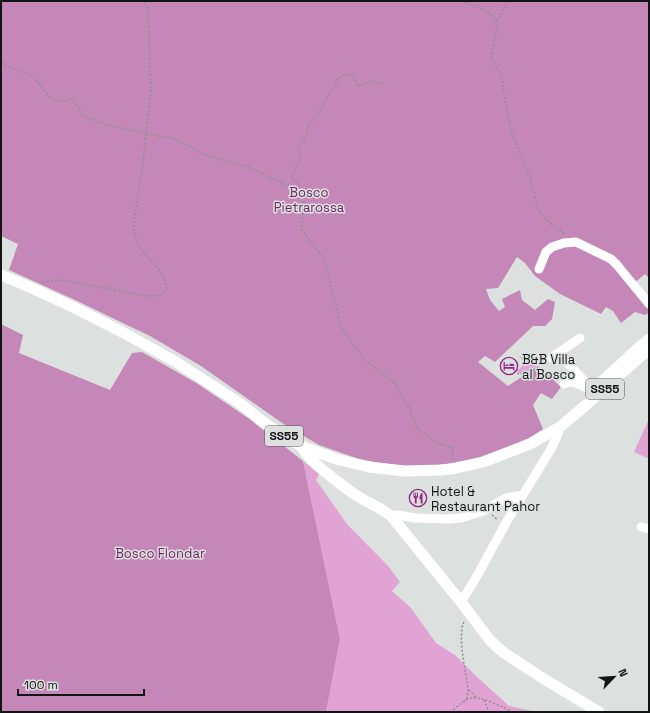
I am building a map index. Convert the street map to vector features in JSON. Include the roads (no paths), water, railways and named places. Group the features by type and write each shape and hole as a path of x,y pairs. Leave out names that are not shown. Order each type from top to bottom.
{"main road":[{"name":"SS55","path":"1,275 75,308 176,362 238,402 270,427 302,446 336,459 369,467 404,471 441,470 483,462 530,444 560,427 595,392 649,349"},
{"path":"302,446 307,456 314,463 362,499 386,512 392,517 461,602 488,639 504,653 599,712"}],"street":[{"path":"539,269 546,252 552,247 564,243 576,242 611,260 617,265 649,304"},
{"path":"580,338 555,356 595,392"},
{"path":"595,392 632,352 649,338"},
{"path":"564,384 571,382 579,384 595,392"},
{"path":"461,602 551,449 560,427"},
{"path":"392,517 397,514 415,518 461,518 483,511 506,498 523,495"}],"place":[{"name":"B&B Villa al Bosco","path":"509,366"},
{"name":"Hotel & Restaurant Pahor","path":"418,498"}],"park label":[{"name":"Bosco Pietrarossa","path":"309,200"},
{"name":"Bosco Flondar","path":"160,553"}]}
